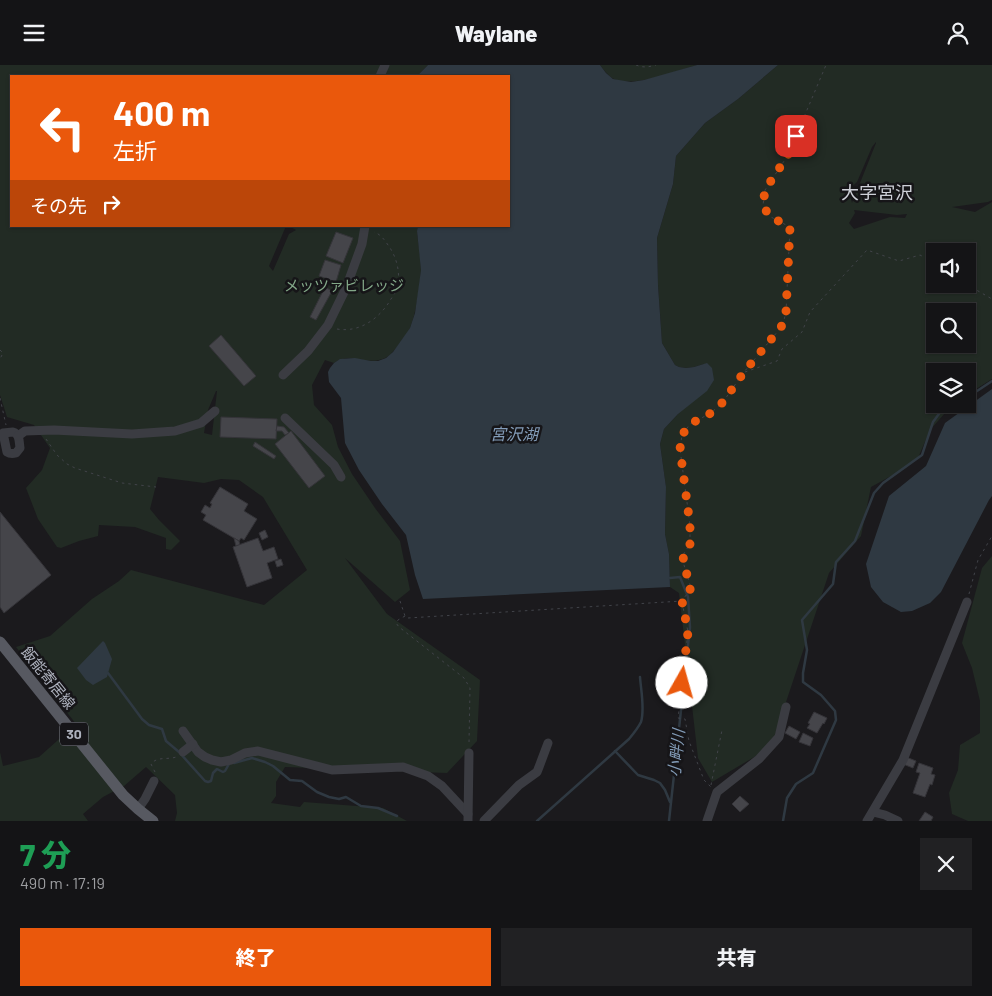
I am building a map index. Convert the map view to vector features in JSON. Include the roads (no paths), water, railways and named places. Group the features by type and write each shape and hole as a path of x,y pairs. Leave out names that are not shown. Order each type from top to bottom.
{"main road":[{"name":"飯能寄居線","path":"0,642 139,814 153,821"}],"street":[{"path":"283,375 308,351 328,325 350,279 362,244 365,227"},
{"path":"18,436 25,431 40,430 132,434 175,431 201,423 216,411"},
{"path":"285,418 334,465 341,477"},
{"path":"15,432 18,436 20,448 16,453 10,454 7,452 4,433 15,432"},
{"path":"867,821 908,750 967,602"},
{"path":"707,821 717,792 759,759 779,737 786,707"},
{"path":"183,731 198,751 212,760 231,760 245,753 258,751 332,770 403,767 428,776 442,786 468,818"},
{"path":"484,821 518,785 537,772 548,743"},
{"path":"183,752 193,744"},
{"path":"468,818 469,753"},
{"path":"139,814 154,781"},
{"path":"873,811 898,821"}],"water":[{"name":"宮沢湖","path":"428,65 600,65 613,79 631,82 697,65 778,65 738,99 705,123 676,156 673,184 657,238 662,343 675,365 686,368 707,363 712,368 714,380 707,391 678,414 664,429 660,444 666,487 665,534 669,554 670,587 423,599 415,575 406,535 359,470 345,443 341,398 329,382 328,372 334,363 340,359 355,358 378,361 386,358 393,352 410,328 415,313 421,270 418,227 510,227 510,75 418,75"},
{"path":"992,389 992,496 941,592 930,603 912,611 901,612 883,602 871,587 866,564 889,496 926,466 945,423 959,413 976,413 976,401"},
{"path":"103,641 112,659 107,677 93,685 86,680 77,668"}],"waterway":[{"path":"976,392 992,381"},
{"path":"783,821 787,798 796,784 813,773 836,720 835,711 821,695 803,682 807,650 802,620 833,584 836,562 855,541 874,493 883,483 922,455 933,422 940,413"},
{"name":"小畔川","path":"669,821 690,627 688,597 680,577 670,578"},
{"path":"108,673 142,719 149,725 162,729 166,741 179,752 205,781 211,781 213,773 217,769 223,772 229,764"},
{"path":"537,821 636,731 641,722 643,711 640,677"},
{"path":"615,751 638,775 660,783 670,802"},
{"path":"234,763 252,758 265,762 290,780 302,781 317,792 329,797 339,799 346,797 361,806 378,808 397,816"}],"district":[{"name":"大字宮沢","path":"877,193"}],"park label":[{"name":"メッツァビレッジ","path":"344,286"}]}
